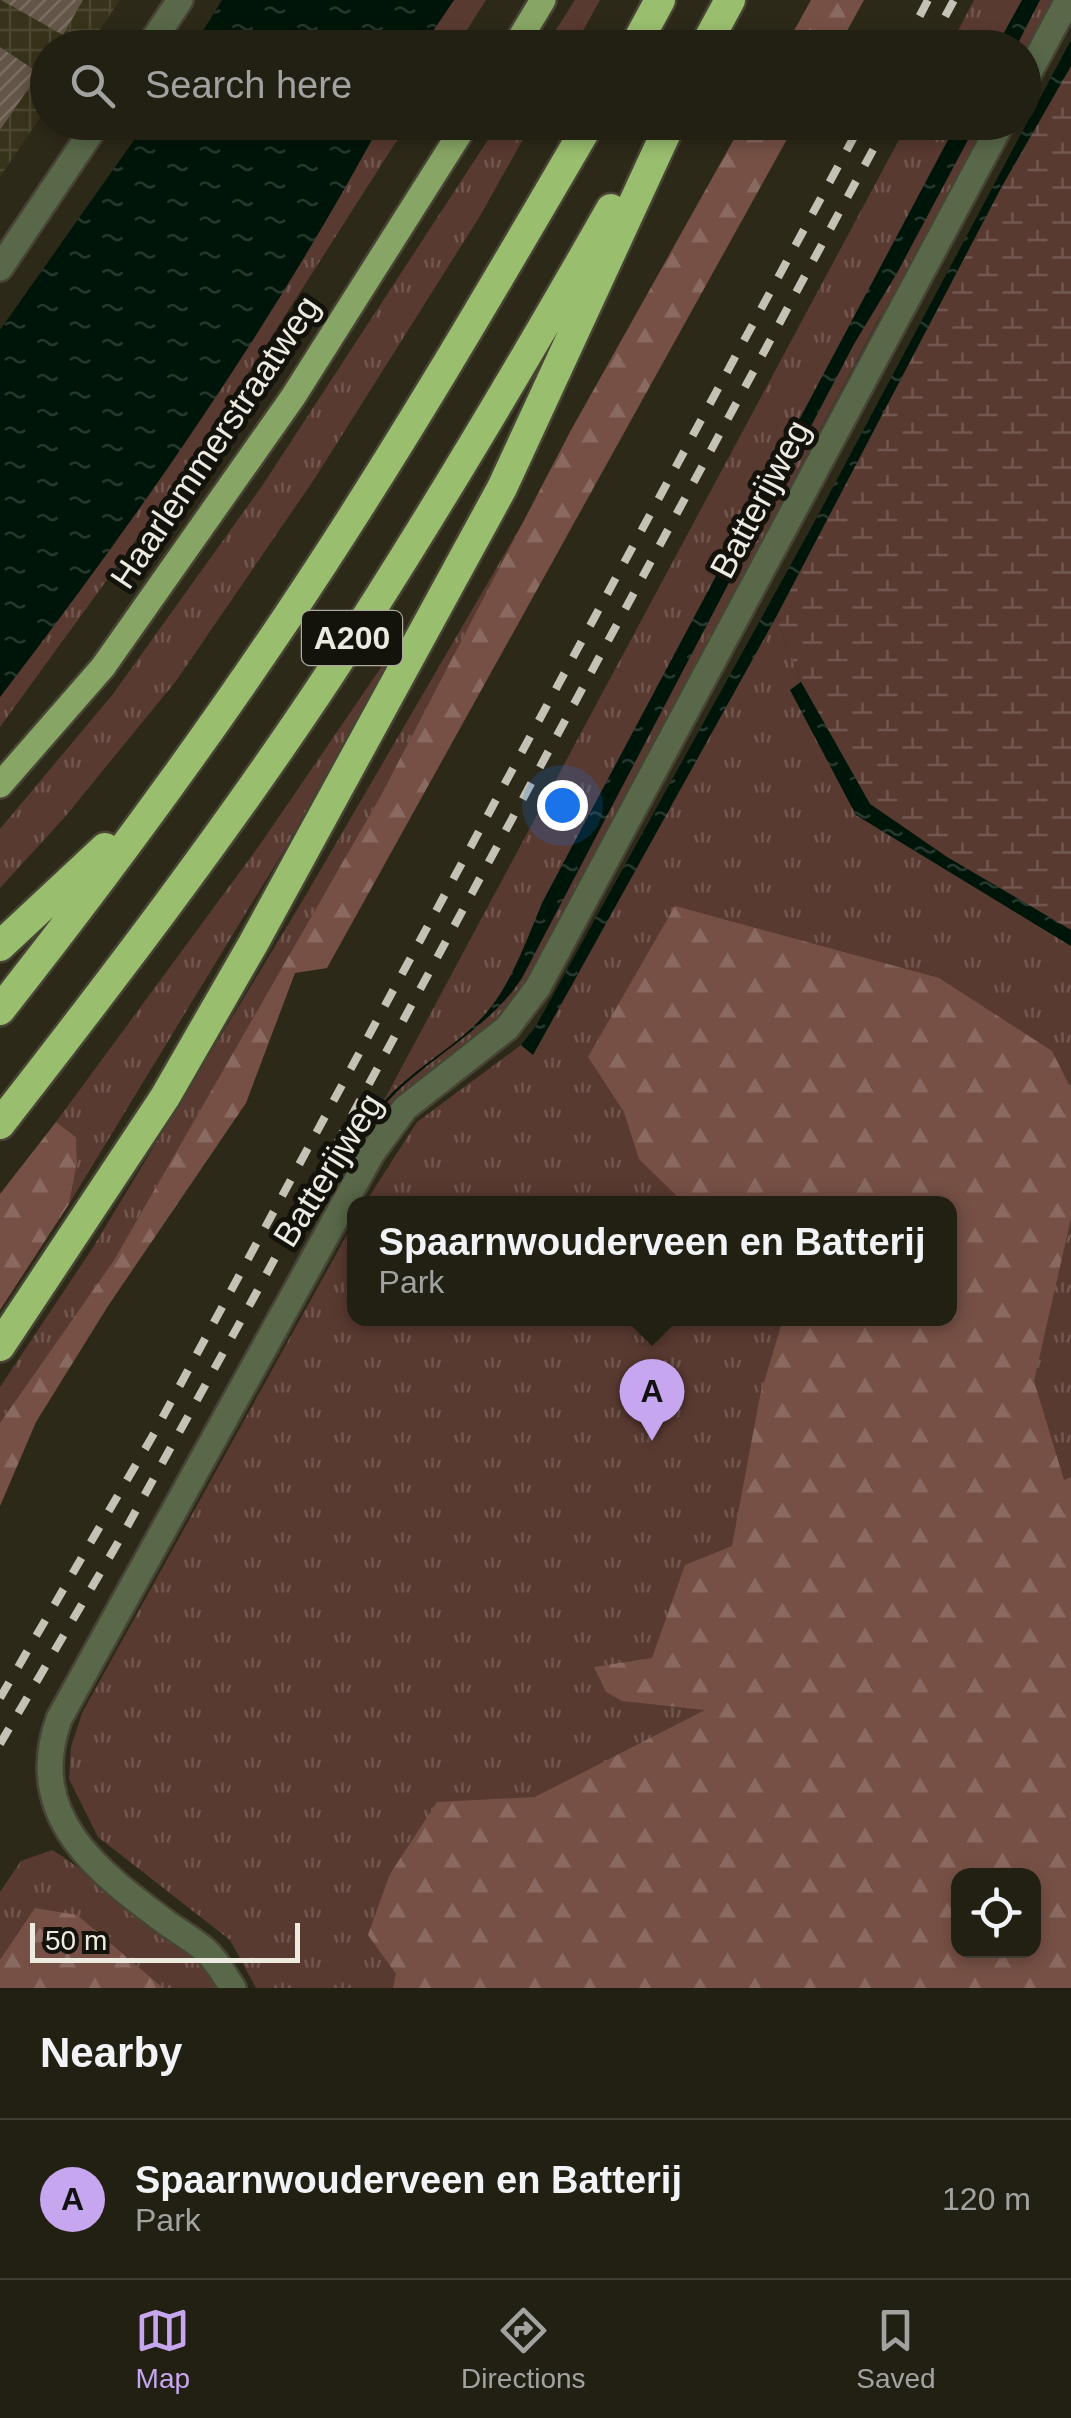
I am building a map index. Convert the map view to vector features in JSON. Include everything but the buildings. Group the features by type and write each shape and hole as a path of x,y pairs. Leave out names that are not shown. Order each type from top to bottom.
{"highway":[{"path":"644,30 660,0"},
{"path":"714,30 730,0"},
{"name":"A200","path":"0,1010 166,791 286,618 432,390 579,140"},
{"name":"A200","path":"0,1124 128,960 327,678 508,388 651,140"},
{"name":"A200","path":"0,1346 165,1097 237,974 502,488 662,140"},
{"name":"A200","path":"0,946 166,791"}],"main road":[{"path":"525,30 543,0"},
{"name":"Haarlemmerstraatweg","path":"0,785 102,667 282,412 456,140"}],"street":[{"path":"160,30 180,0"},
{"path":"1041,50 1068,0"},
{"path":"0,268 86,140"},
{"name":"Batterijweg","path":"348,1196 397,1118 420,1094 508,1028 538,987 992,140"},
{"name":"Batterijweg","path":"233,1988 206,1950 117,1884 69,1833 49,1778 48,1759 59,1719 347,1198"}],"shaded area":[{"path":"0,0 120,0 100,30 30,30 30,132 0,177"}],"green space":[{"path":"454,0 486,0 467,30 434,30"},
{"path":"575,0 600,0 583,30 556,30"},
{"path":"811,0 864,0 847,30 794,30"},
{"path":"974,0 1056,0 1041,30 958,30"},
{"path":"1071,66 1071,930 947,857 870,804 801,682 776,617 1002,186 1028,140 1041,140 1041,118"},
{"path":"371,140 397,140 184,474 0,727 0,697 153,488 248,345"},
{"path":"488,140 522,140 480,216 315,478 176,681 64,818 0,888 0,829 113,694 262,486"},
{"path":"733,140 787,140 327,968 295,973 246,1103 108,1306 36,1422 0,1506 0,1423 114,1260 380,797 570,432"},
{"path":"899,140 982,140 916,264 878,320 777,510 755,563 538,967 511,1008 484,1035 387,1105 382,1104"},
{"path":"529,512 380,797 114,1260 0,1423 0,1387 92,1249 303,900"},
{"path":"776,617 801,682 791,690 856,815 1071,946 1071,1988 256,1988 230,1940 98,1837 69,1779 71,1747 82,1713 347,1235 347,1326 957,1326 957,1196 369,1196 417,1122 521,1045 533,1054"},
{"path":"382,666 386,667 286,847 69,1204 77,1163 76,1137 56,1122 259,846"},
{"path":"675,906 939,978 1052,1051 1071,1089 1071,1218 1034,1381 1064,1480 1071,1477 1071,1988 393,1988 396,1974 368,1935 390,1874 437,1802 535,1797 705,1710 622,1701 606,1692 594,1667 652,1658 685,1565 732,1546 760,1396 781,1326 957,1326 957,1196 677,1196 639,1159 624,1112 588,1057"},
{"path":"56,1122 76,1137 77,1163 69,1204 0,1310 0,1194"},
{"path":"52,1850 205,1967 225,1988 0,1988 0,1892 21,1861"},
{"path":"35,1908 77,1915 163,1988 0,1988 0,1960"}],"water":[{"path":"222,0 454,0 434,30 203,30"},
{"path":"1022,0 1040,0 1025,30 1005,30"},
{"path":"1071,40 1071,66 1041,118 1041,96"},
{"path":"134,140 371,140 295,272 202,418 0,697 0,330"},
{"path":"948,140 968,140 854,344 522,978 491,1014 382,1108 0,1797 382,1104 487,1012 519,959 543,901"},
{"path":"1018,140 1028,140 776,617 533,1055 521,1045 536,1026 816,519"},
{"path":"801,682 870,804 947,857 1071,930 1071,946 856,815 790,690"}],"railway":[{"path":"912,30 928,0"},
{"path":"938,30 954,0"},
{"path":"0,1698 152,1437 852,140"},
{"path":"0,1744 123,1534 254,1297 878,140"}],"place":[{"name":"Spaarnwouderveen en Batterij","path":"652,1441"}]}
